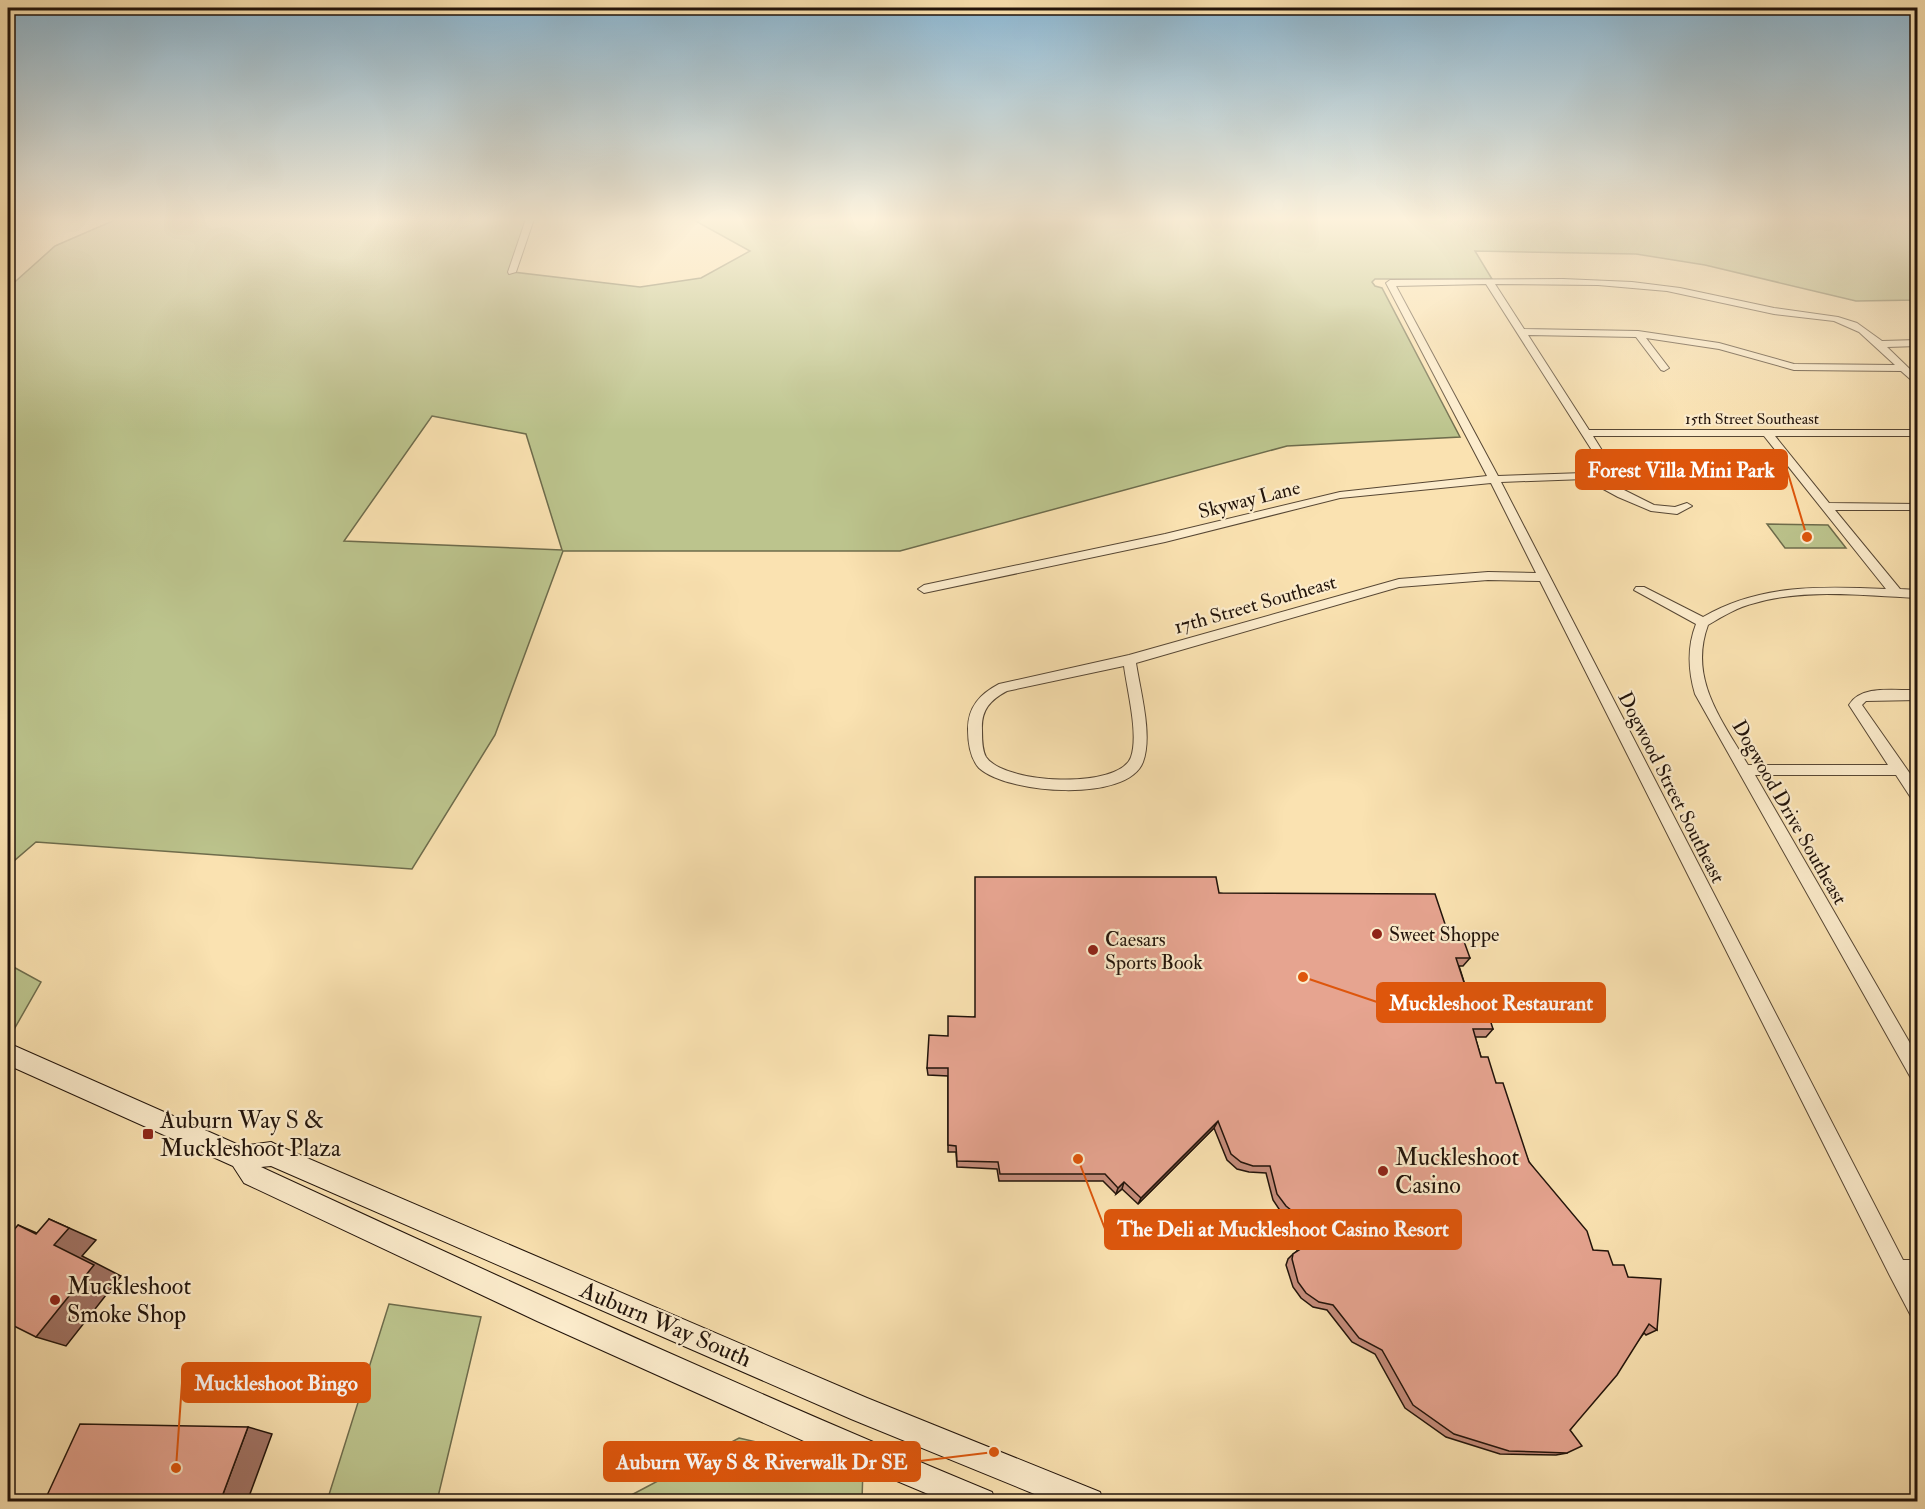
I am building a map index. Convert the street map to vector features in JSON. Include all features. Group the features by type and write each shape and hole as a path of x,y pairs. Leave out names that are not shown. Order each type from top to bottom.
{"main road":[{"name":"Auburn Way South","path":"8,1054 241,1158 271,1154 881,1417 1090,1502"},
{"name":"Auburn Way South","path":"241,1158 252,1175 546,1312 845,1445 982,1502"}],"street":[{"name":"Dogwood Street Southeast","path":"1393,289 1494,479 1917,1309"},
{"path":"1494,289 1598,453 1599,460 1594,471 1587,476 1646,506 1673,511 1682,510 1687,506"},
{"path":"1672,289 1781,313 1833,319 1859,328 1917,383"},
{"path":"1522,332 1638,334 1719,346 1794,367 1902,368"},
{"path":"1638,334 1664,368"},
{"path":"1876,344 1917,343"},
{"name":"15th Street Southeast","path":"1586,433 1917,433"},
{"path":"1767,433 1897,594"},
{"name":"Skyway Lane","path":"924,589 1165,538 1340,495 1494,479 1551,479 1587,476"},
{"path":"1826,506 1917,507"},
{"name":"17th Street Southeast","path":"1129,660 1140,743 1139,756 1135,765 1125,774 1105,782 1030,783 994,774 982,763 976,746 976,711 991,693 1004,687 1129,660 1399,583 1488,576 1544,577"},
{"path":"1640,590 1703,622 1731,605 1774,593 1917,594"},
{"name":"Dogwood Drive Southeast","path":"1703,622 1695,645 1697,679 1701,694 1917,1074"},
{"path":"1917,695 1866,696 1856,701 1856,710 1917,797"},
{"path":"1743,770 1899,770"},
{"path":"1897,1269 1917,1269"}],"green space":[{"path":"8,289 1383,289 1460,437 1287,446 900,551 563,551 495,735 412,869 36,842 8,866","holes":["432,416 526,434 562,550 344,541"]},
{"path":"1807,289 1917,289 1917,300 1856,301"},
{"path":"1767,524 1828,525 1846,548 1785,548"},
{"path":"8,964 41,982 8,1040"},
{"path":"389,1304 481,1317 437,1501 327,1501"},
{"path":"739,1438 863,1467 862,1501 620,1501"}],"building":[{"name":"Muckleshoot Casino","path":"975,877 1216,877 1219,893 1435,894 1448,933 1461,933 1470,958 1456,958 1473,1010 1487,1010 1493,1029 1473,1029 1481,1057 1488,1057 1496,1083 1503,1083 1529,1162 1587,1231 1593,1250 1608,1251 1613,1265 1624,1265 1628,1277 1661,1279 1657,1330 1649,1324 1617,1375 1570,1430 1582,1446 1567,1453 1509,1451 1454,1434 1413,1405 1382,1350 1359,1338 1333,1305 1319,1302 1306,1293 1298,1282 1292,1259 1293,1254 1302,1248 1301,1218 1286,1206 1277,1194 1270,1166 1253,1166 1241,1162 1231,1154 1218,1121 1141,1198 1124,1182 1118,1188 1105,1174 1000,1174 998,1162 957,1161 956,1146 948,1145 948,1068 927,1068 929,1035 948,1036 948,1016 975,1017"},
{"path":"49,1219 69,1228 54,1245 94,1265 36,1337 8,1323 8,1237 18,1225 36,1234"},
{"path":"80,1424 248,1427 220,1502 44,1502"}],"place":[{"name":"Forest Villa Mini Park","path":"1807,537"},
{"name":"Sweet Shoppe","path":"1377,934"},
{"name":"Caesars Sports Book","path":"1093,950"},
{"name":"Muckleshoot Restaurant","path":"1303,977"},
{"name":"Auburn Way S & Muckleshoot Plaza","path":"148,1134"},
{"name":"The Deli at Muckleshoot Casino Resort","path":"1078,1159"},
{"name":"Muckleshoot Casino","path":"1383,1171"},
{"name":"Muckleshoot Smoke Shop","path":"55,1300"},
{"name":"Auburn Way S & Riverwalk Dr SE","path":"994,1452"},
{"name":"Muckleshoot Bingo","path":"176,1468"}]}
